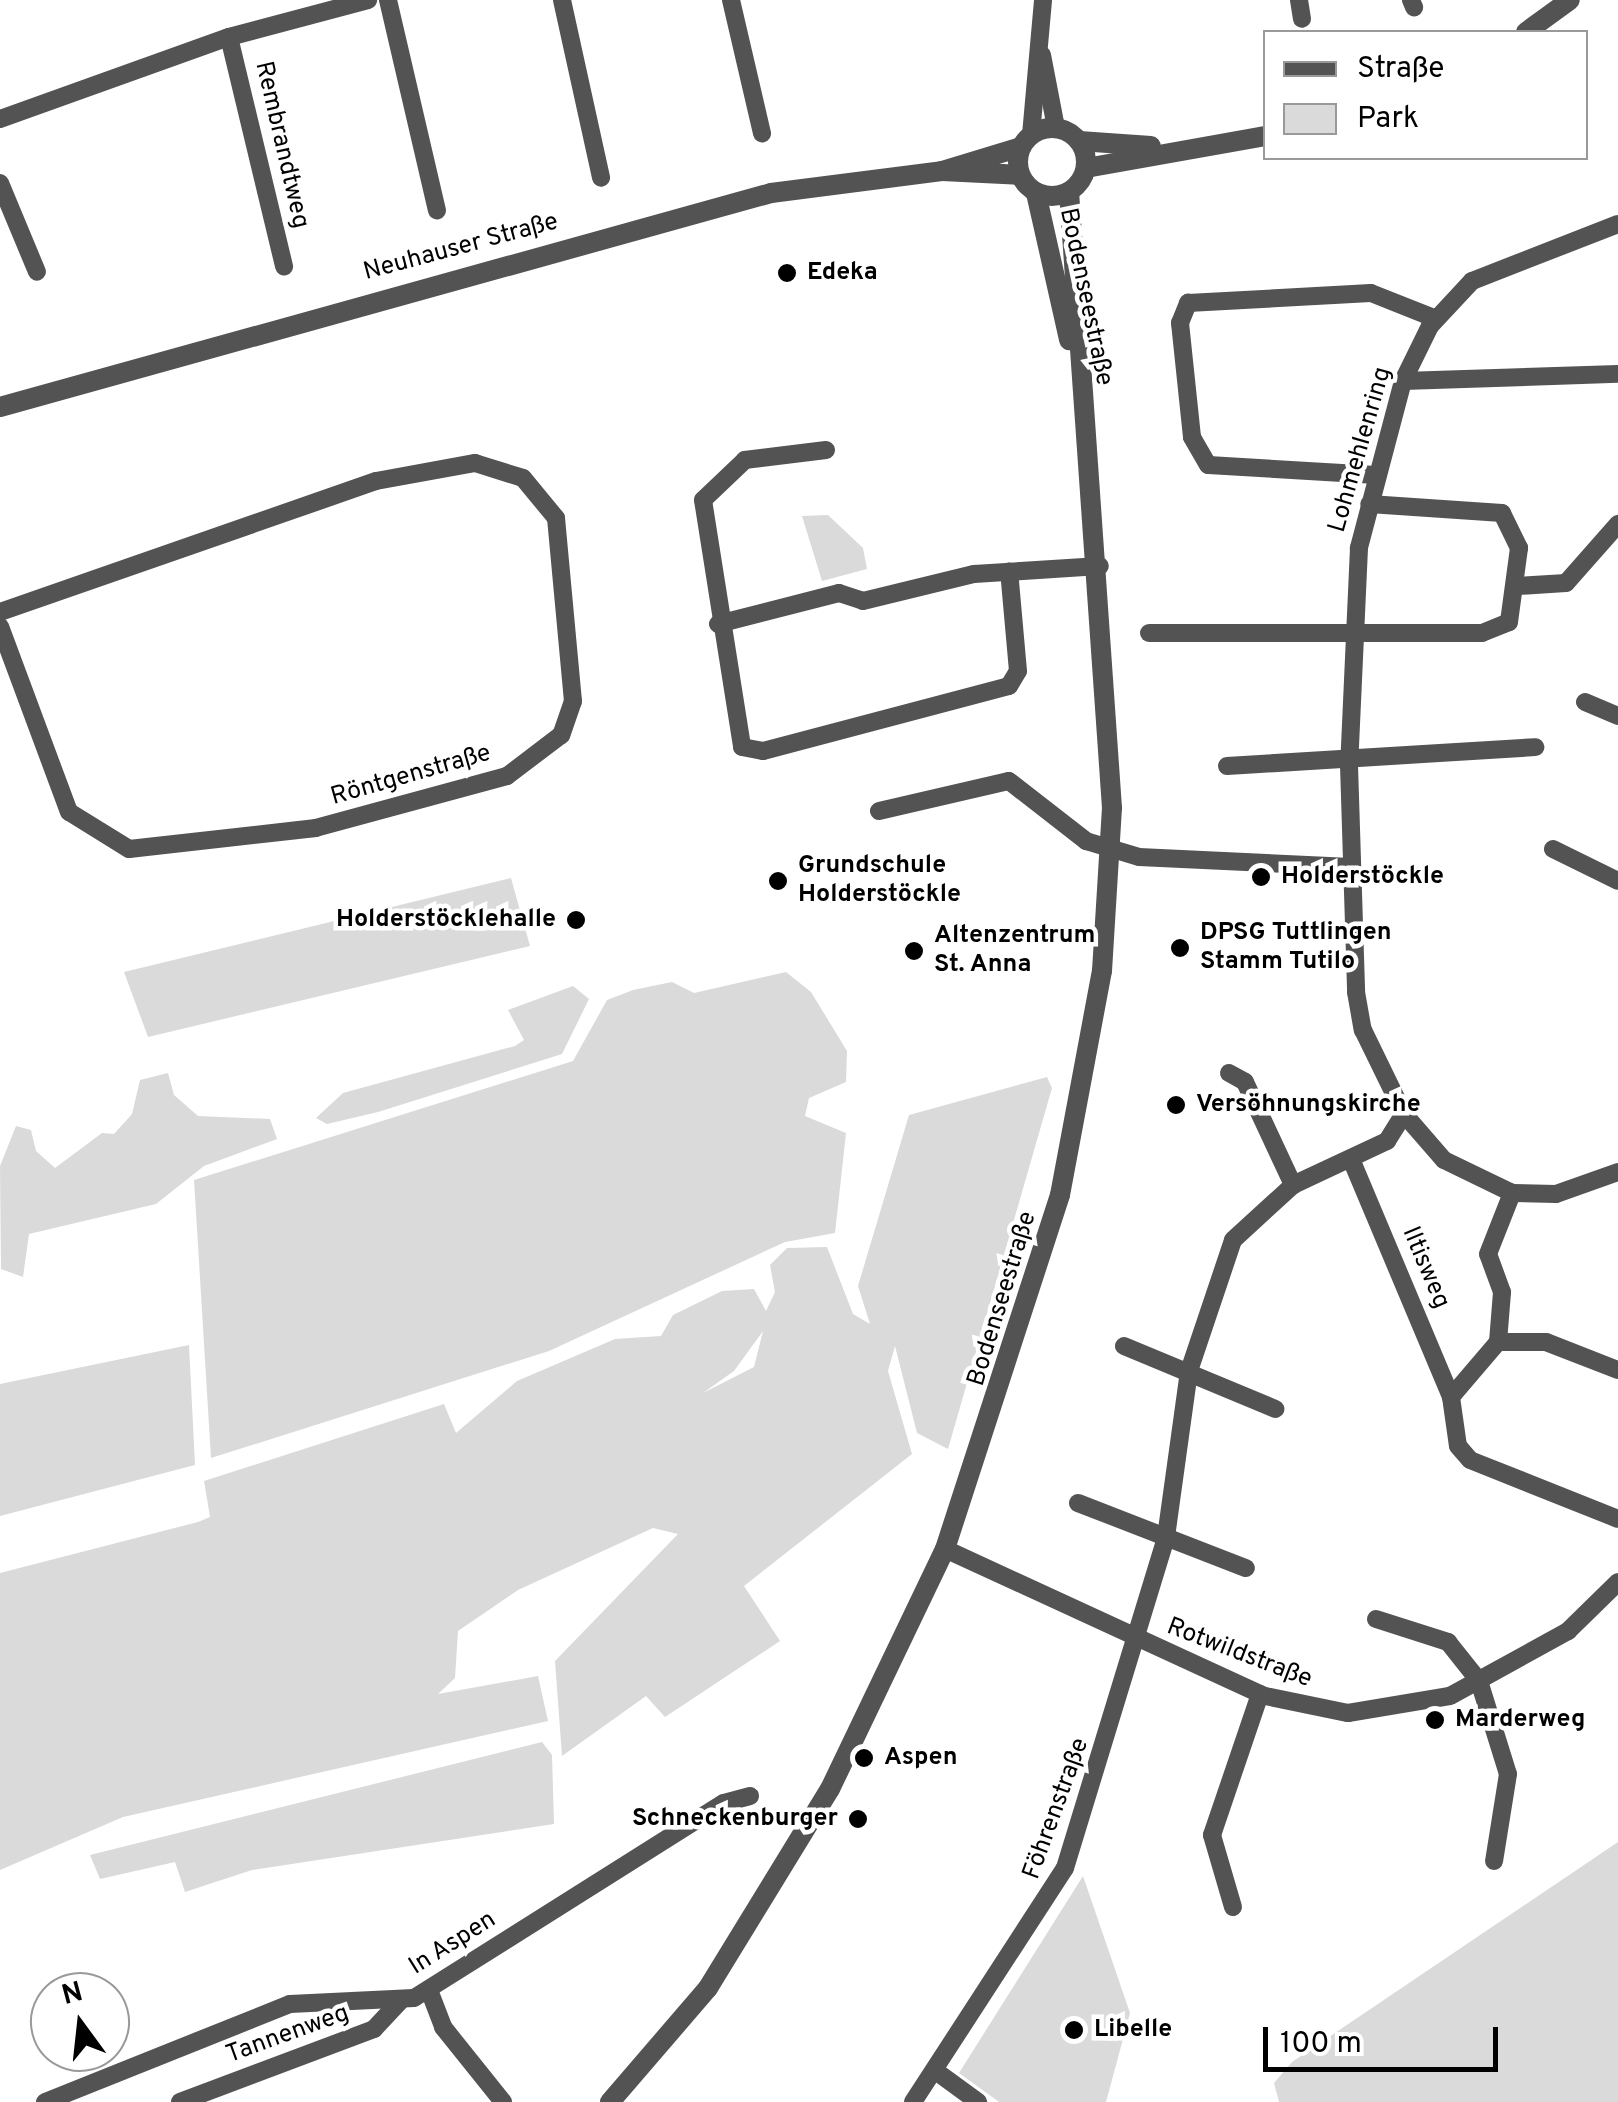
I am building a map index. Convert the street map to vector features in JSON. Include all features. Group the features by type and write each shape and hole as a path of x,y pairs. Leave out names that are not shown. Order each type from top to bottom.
{"street":[{"path":"0,119 229,37 368,0"},
{"path":"388,0 437,210"},
{"path":"562,0 601,178"},
{"path":"731,0 762,133"},
{"path":"1043,0 1020,175 1036,193 1069,192 1086,168 1263,136"},
{"path":"1529,30 1570,0"},
{"name":"Rembrandtweg","path":"229,37 284,266"},
{"path":"1040,41 1056,128"},
{"path":"1026,141 1056,128"},
{"path":"1056,128 1079,141 1198,147"},
{"name":"Neuhauser Straße","path":"952,173 1026,141"},
{"path":"1079,141 1086,168"},
{"name":"Neuhauser Straße","path":"0,407 724,204 952,173 1020,175"},
{"path":"0,183 37,272"},
{"name":"Bodenseestraße","path":"610,2102 708,1988 773,1888 944,1549 1060,1196 1102,971 1110,848 1100,566 1084,411 1069,192"},
{"name":"Bodenseestraße","path":"1036,193 1084,411"},
{"name":"Lohmehlenring","path":"1615,1180 1556,1194 1512,1193 1444,1160 1404,1114 1363,1030 1352,868 1349,632 1376,475 1404,381 1434,318 1504,264 1618,224"},
{"path":"1376,475 1208,465 1192,437 1180,323 1188,303 1371,293 1434,318"},
{"path":"1404,381 1618,374"},
{"path":"826,450 745,460 715,479 703,500 734,733 742,748 763,752 1010,686 1018,670 1009,571"},
{"name":"Röntgenstraße","path":"0,612 376,481 476,463 523,478 556,518 573,701 561,735 507,776 316,828 130,849 69,812 3,647 0,626"},
{"path":"1150,633 1500,629 1516,611 1518,548 1502,513 1369,504"},
{"path":"1518,586 1566,583 1618,524"},
{"path":"718,624 840,592 863,602 1009,571 1100,566"},
{"path":"1585,702 1618,716"},
{"path":"1227,766 1349,765 1535,747"},
{"path":"880,811 1009,781 1086,841 1110,848 1233,868 1352,868"},
{"path":"1552,849 1618,881"},
{"path":"1229,1073 1245,1082 1293,1186"},
{"name":"Föhrenstraße","path":"914,2102 937,2072 1065,1868 1166,1537 1189,1371 1233,1240 1293,1186 1387,1141 1404,1114"},
{"name":"Iltisweg","path":"1351,1159 1451,1397 1449,1428 1470,1460 1618,1519"},
{"path":"1451,1397 1498,1342 1502,1292 1488,1254 1512,1193"},
{"path":"1498,1342 1546,1342 1618,1370"},
{"path":"1124,1346 1275,1408"},
{"path":"1078,1503 1246,1568"},
{"name":"Rotwildstraße","path":"944,1549 1134,1640 1260,1694 1381,1712 1479,1681 1568,1631 1618,1582"},
{"path":"1376,1619 1448,1642 1479,1681 1508,1774 1494,1861"},
{"path":"1233,1907 1212,1834 1260,1694"},
{"name":"In Aspen","path":"44,2102 290,2004 340,1995 401,2000 429,1990 724,1803 750,1796"},
{"path":"429,1990 443,2027 503,2102"},
{"name":"Tannenweg","path":"180,2102 374,2030 401,2000"},
{"path":"937,2072 978,2102"}],"green space":[{"path":"828,515 863,548 867,569 822,581 802,516"},
{"path":"511,878 530,946 148,1037 124,972"},
{"path":"786,972 811,992 847,1051 846,1082 809,1098 805,1116 846,1133 835,1233 785,1242 549,1351 211,1458 194,1180 573,1061 607,1000 633,990 672,982 694,993"},
{"path":"573,986 589,999 562,1054 378,1112 327,1124 316,1118 343,1093 515,1046 524,1040 508,1010"},
{"path":"168,1073 174,1095 198,1116 270,1119 277,1139 204,1166 156,1204 29,1234 23,1277 1,1269 0,1166 16,1126 31,1130 36,1151 55,1168 102,1133 114,1134 132,1114 140,1080"},
{"path":"1047,1077 1052,1088 948,1449 917,1433 895,1346 888,1371 912,1454 744,1586 780,1641 665,1717 646,1696 562,1756 555,1661 678,1534 653,1528 518,1590 458,1631 455,1678 438,1694 538,1676 548,1721 123,1817 0,1870 0,1573 198,1522 210,1517 204,1481 444,1404 456,1433 517,1381 615,1339 661,1336 673,1315 722,1291 754,1289 766,1311 775,1292 770,1265 787,1248 827,1247 853,1314 870,1324 858,1286 909,1115","holes":["763,1331 754,1367 703,1393 734,1371"]},
{"path":"189,1345 195,1465 0,1516 0,1384"},
{"path":"542,1742 552,1755 554,1824 252,1870 185,1892 175,1862 100,1879 90,1855"},
{"path":"1618,1842 1618,2102 1279,2102 1274,2083 1292,2062"},
{"path":"1083,1876 1130,2013 1106,2102 999,2102 959,2073"}],"place":[{"name":"Edeka","path":"787,273"},
{"name":"Holderstöckle","path":"1261,877"},
{"name":"Grundschule Holderstöckle","path":"778,881"},
{"name":"Holderstöcklehalle","path":"576,920"},
{"name":"DPSG Tuttlingen Stamm Tutilo","path":"1180,948"},
{"name":"Altenzentrum St. Anna","path":"914,951"},
{"name":"Versöhnungskirche","path":"1176,1105"},
{"name":"Marderweg","path":"1435,1720"},
{"name":"Aspen","path":"864,1758"},
{"name":"Schneckenburger","path":"858,1819"},
{"name":"Libelle","path":"1074,2030"}]}
